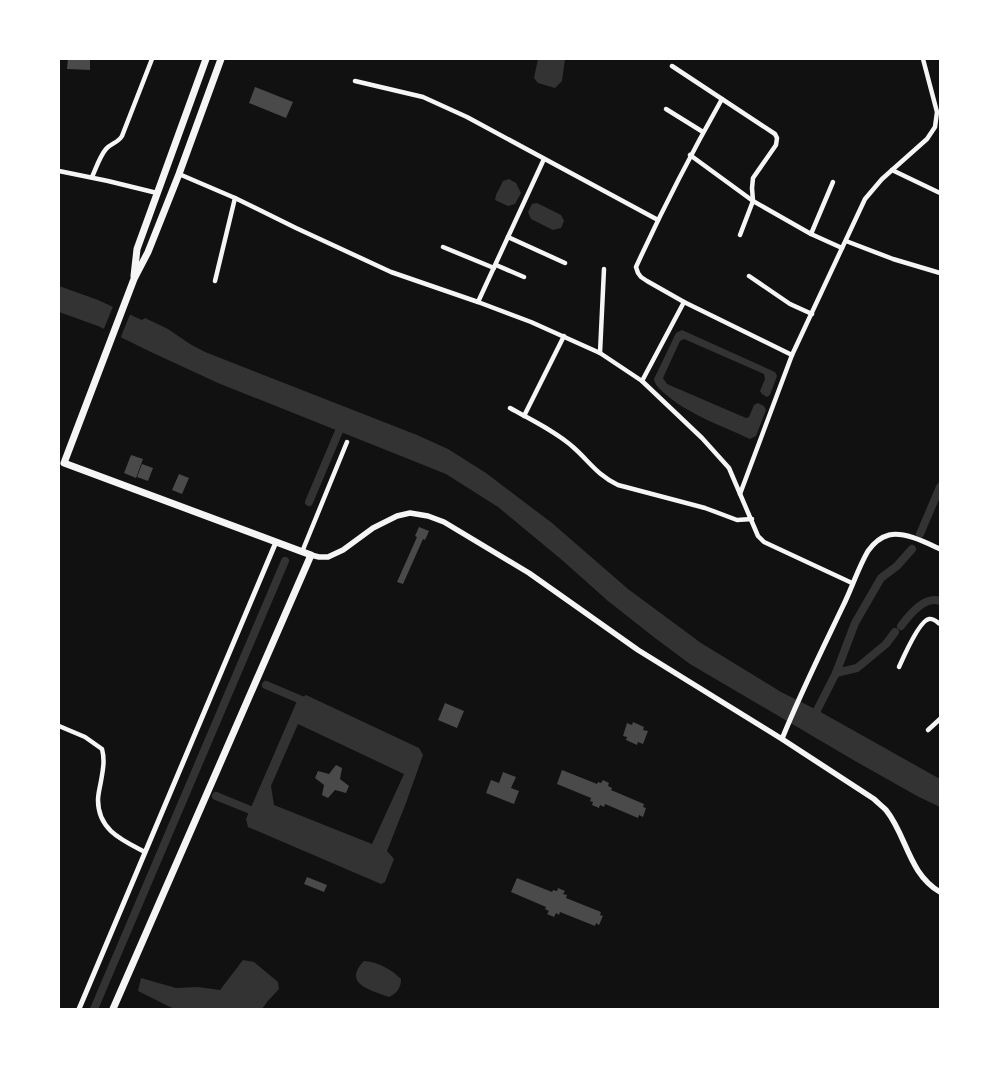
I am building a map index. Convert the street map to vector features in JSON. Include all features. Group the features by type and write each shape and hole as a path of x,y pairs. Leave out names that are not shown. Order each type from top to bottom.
{"main road":[{"path":"134,279 137,249 206,59"},
{"path":"221,59 179,174 148,252 126,298 61,462 319,557 328,556 343,550 373,528 397,516 410,513 428,516 444,522 529,573 638,650 782,739 874,799 886,810 895,824 913,864 922,876 940,892"},
{"path":"113,1009 311,555"}],"street":[{"path":"92,177 105,150 120,140 152,59"},
{"path":"740,494 792,355 865,198 882,179 927,139 938,118 924,59"},
{"path":"672,66 775,134 777,138 776,145 753,178 753,201 740,235"},
{"path":"355,81 423,97 467,117 658,220"},
{"path":"722,99 690,155 636,267 640,277 684,302 792,355"},
{"path":"666,109 703,132"},
{"path":"690,155 753,201 811,234 842,248"},
{"path":"478,302 544,159"},
{"path":"892,170 940,193"},
{"path":"59,171 157,193"},
{"path":"179,174 235,198 391,272 530,322 600,353 642,381 702,438 729,468 758,536 764,542 852,583"},
{"path":"811,234 833,182"},
{"path":"216,281 235,198"},
{"path":"508,237 565,264"},
{"path":"846,241 940,273"},
{"path":"443,247 524,277"},
{"path":"600,353 604,269"},
{"path":"749,276 790,304 812,314"},
{"path":"642,381 684,302"},
{"path":"524,416 564,336"},
{"path":"510,408 562,438 575,448 606,480 618,485 705,508 737,520 752,520"},
{"path":"302,552 347,442"},
{"path":"782,739 869,549 890,534 902,534 940,549"},
{"path":"79,1009 276,542"},
{"path":"899,667 913,639 925,621 928,619 940,624"},
{"path":"928,730 940,719"},
{"path":"59,726 85,737 102,749 104,757 98,801 101,817 106,828 121,839 145,852"}],"shaded area":[{"path":"538,59 565,59 562,81 555,88 538,83 534,78"},
{"path":"509,179 516,183 521,193 515,204 508,206 495,200 503,181"},
{"path":"537,203 561,215 564,221 561,228 553,230 531,219 528,212 532,204"},
{"path":"59,286 98,300 142,320 145,318 168,329 205,352 417,435 448,449 486,473 552,523 628,589 701,643 781,692 940,779 940,807 855,761 690,664 608,601 498,507 446,474 218,383 98,326 59,312"},
{"path":"682,330 775,372 777,376 770,395 767,397 760,391 765,379 764,374 684,339 680,341 663,378 667,384 746,418 749,417 754,405 758,403 764,406 766,410 756,436 750,439 693,413 672,400 656,385 654,379 676,333"},
{"path":"306,695 419,748 423,755 387,851 394,859 385,882 381,884 248,827 246,819 297,701","holes":["298,724 404,774 372,844 274,805 271,786"]},
{"path":"243,960 254,962 278,982 279,989 262,1009 174,1009 138,991 141,978 176,988 198,987 220,990"},
{"path":"364,961 384,967 401,979 396,992 389,997 367,989 357,981 358,969"}],"pier":[{"path":"114,304 131,312 120,339 103,331"}],"building":[{"path":"68,59 90,60 90,70 67,69"},
{"path":"255,87 293,102 286,118 249,103"},
{"path":"131,455 143,459 136,478 124,473"},
{"path":"142,464 153,468 148,481 137,477"},
{"path":"179,474 189,478 182,494 172,490"},
{"path":"419,527 429,531 425,540 423,539 403,584 397,582 417,537 415,536"},
{"path":"445,703 464,711 457,728 438,720"},
{"path":"633,722 644,727 643,730 648,731 643,744 638,742 637,745 626,740 627,737 623,736 627,723 632,725"},
{"path":"336,765 342,768 340,779 349,786 346,793 335,790 328,798 322,795 324,785 315,778 318,771 329,774"},
{"path":"562,770 597,784 603,780 609,783 608,786 612,788 611,790 644,804 643,807 646,808 643,817 639,815 638,818 605,804 604,807 600,805 599,808 592,805 591,798 557,784"},
{"path":"503,772 516,777 511,788 519,791 514,804 486,793 491,780 499,783"},
{"path":"307,877 327,885 324,892 304,884"},
{"path":"517,878 552,892 553,890 557,891 558,888 565,891 563,894 567,895 566,898 601,912 600,915 603,916 599,925 596,923 595,926 560,912 559,915 556,913 554,917 547,914 549,911 545,909 546,907 511,892"}],"waterway":[{"path":"309,502 342,424"},
{"path":"920,534 940,487"},
{"path":"813,718 836,673 855,623 881,578 897,566 912,549"},
{"path":"94,1009 285,561"},
{"path":"901,626 923,603 934,600 940,601"},
{"path":"836,673 857,668 886,644 895,632"},
{"path":"266,685 306,702"},
{"path":"216,796 258,813"}]}
